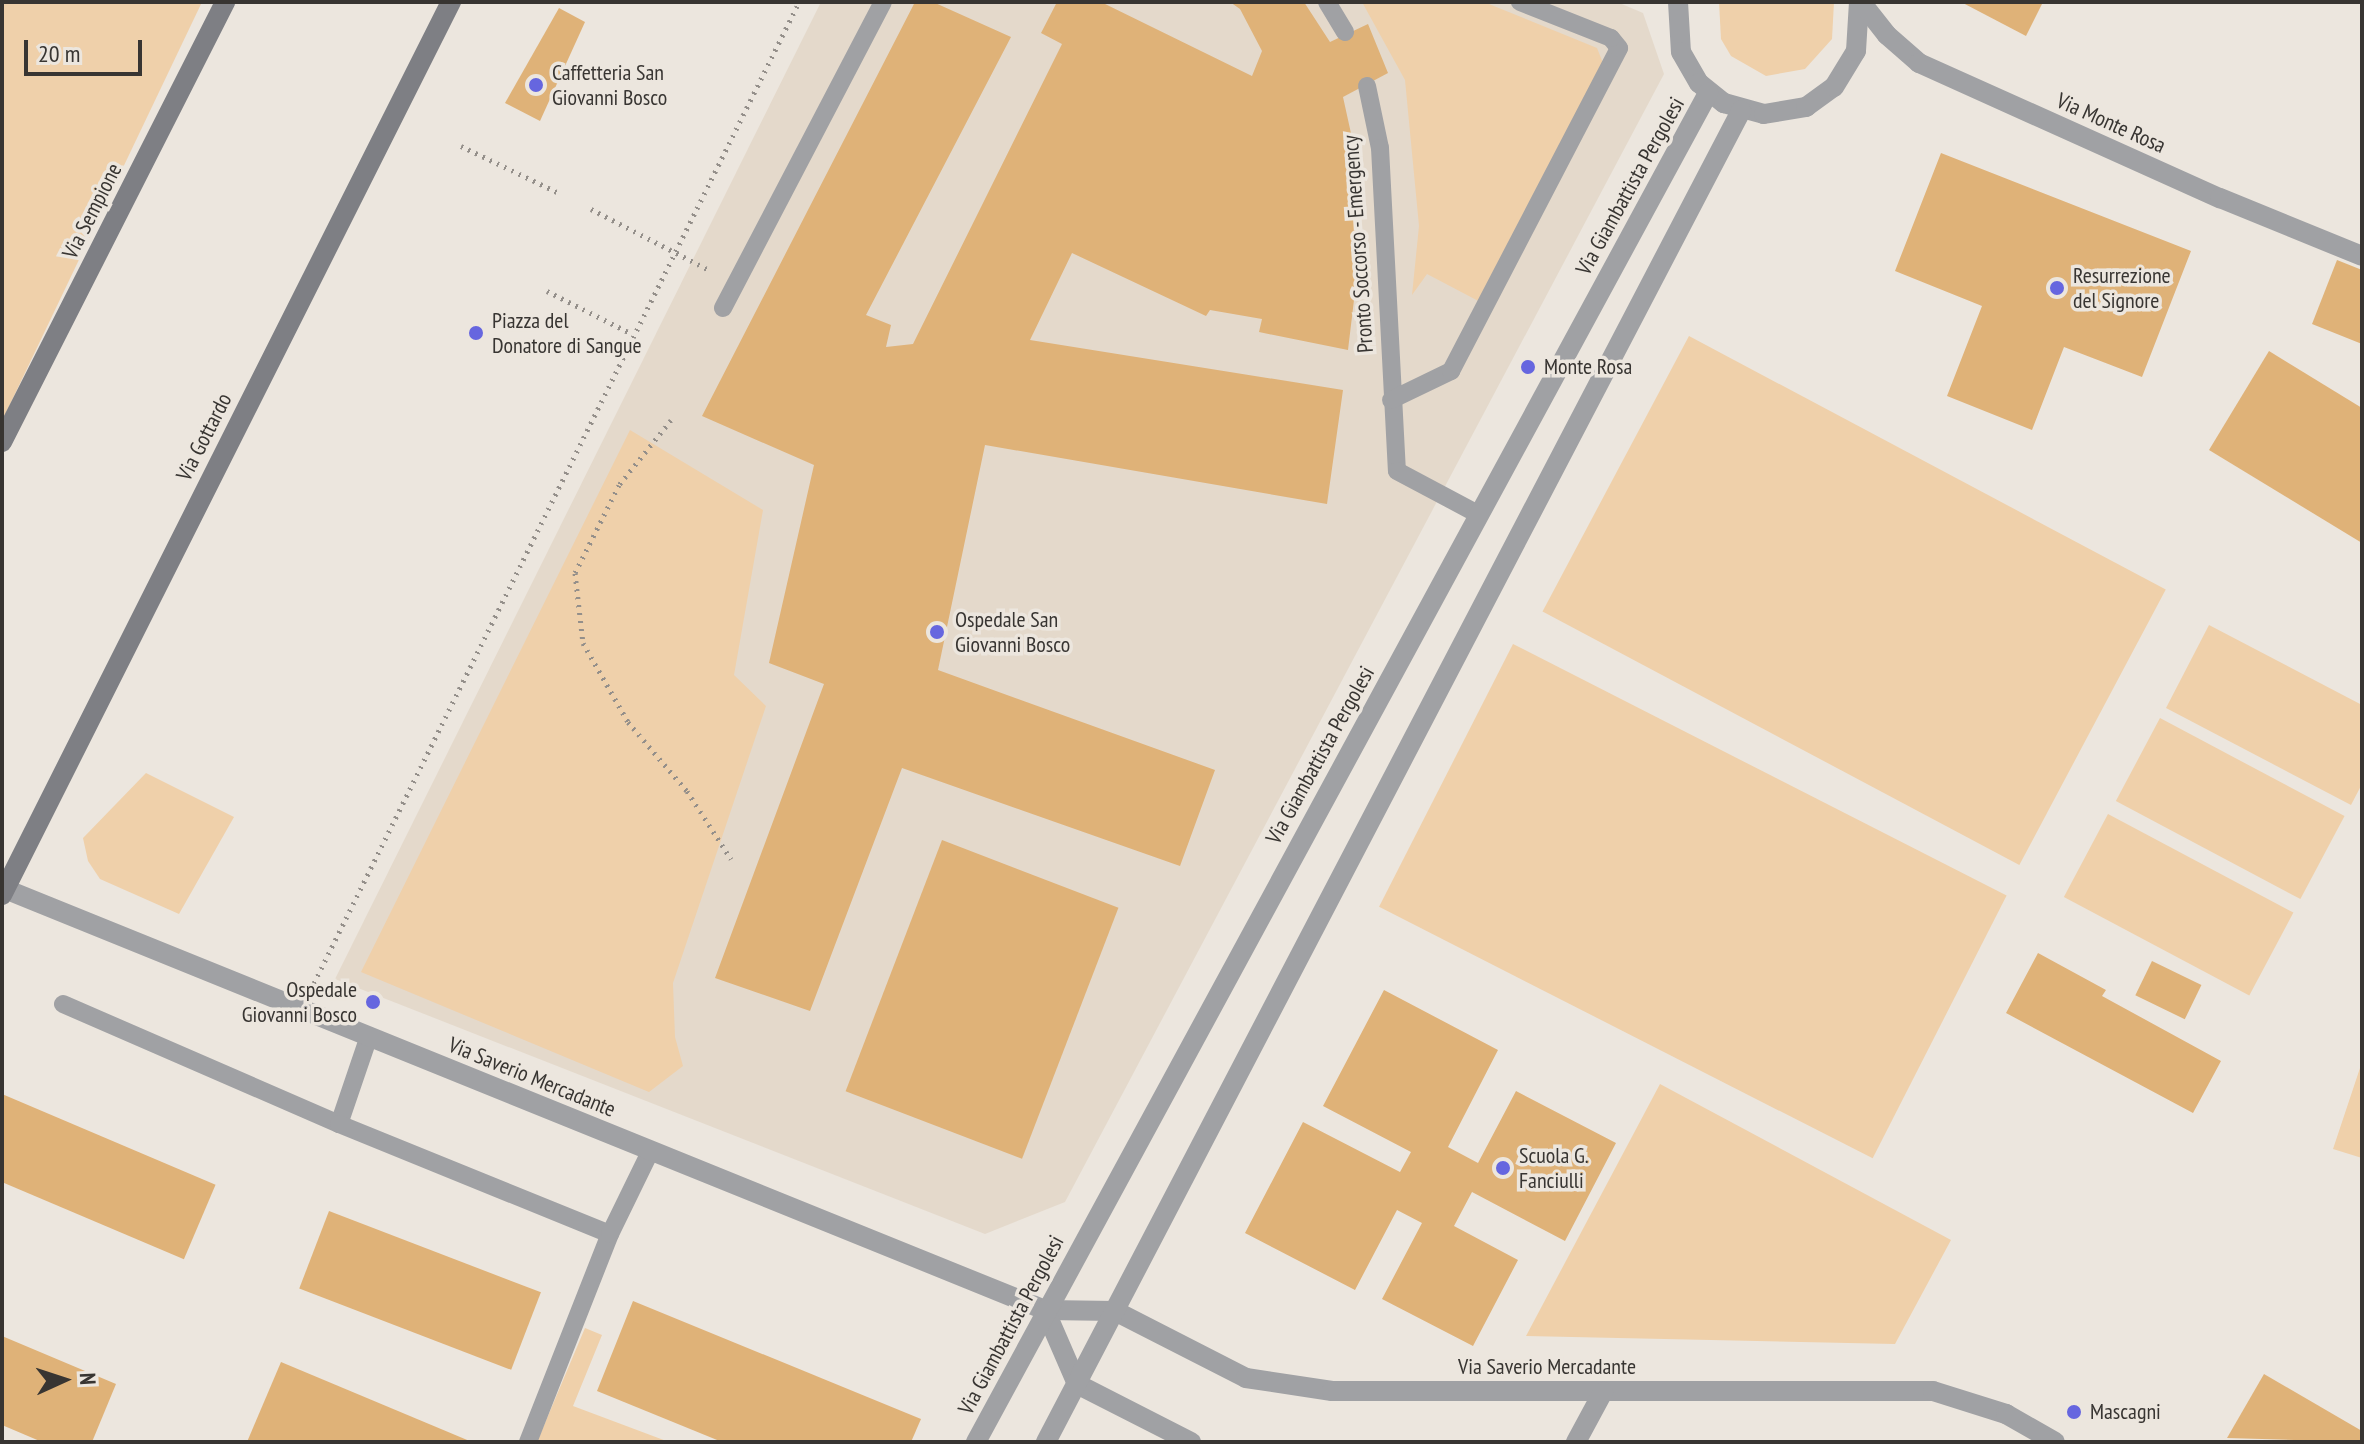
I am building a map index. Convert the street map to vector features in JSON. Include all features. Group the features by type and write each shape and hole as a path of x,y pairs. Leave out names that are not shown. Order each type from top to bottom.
{"street":[{"name":"Via Sempione","path":"2,442 225,2"},
{"name":"Via Gottardo","path":"3,890 451,2"},
{"path":"1678,2 1681,52 1708,93 1741,111 1786,113 1834,87 1856,51 1860,2"},
{"name":"Via Monte Rosa","path":"1860,2 1887,35 1919,63 2220,198 2362,256"},
{"name":"Via Giambattista Pergolesi","path":"976,1442 1708,93"},
{"path":"1046,1442 1741,111"},
{"name":"Via Saverio Mercadante","path":"3,890 1045,1310 1115,1311 1219,1368 1279,1385 1332,1391 1933,1391 2006,1414 2055,1442"},
{"path":"1045,1310 1077,1384 1191,1442"},
{"path":"1576,1442 1603,1392"}],"lane":[{"path":"723,308 883,2"},
{"path":"1327,2 1345,32"},
{"path":"1391,400 1451,371 1619,48 1611,38 1520,2"},
{"name":"Pronto Soccorso - Emergency","path":"1367,86 1380,148 1397,471 1478,514"},
{"path":"63,1004 339,1124 610,1234"},
{"path":"339,1124 369,1036"},
{"path":"528,1442 610,1234 651,1150"}],"path":[{"path":"302,1009 632,334 799,2"},
{"path":"461,146 561,194"},
{"path":"591,209 736,284"},
{"path":"547,291 632,334"},
{"path":"671,420 619,485 575,573 583,643 628,722 687,791 731,859"}],"shaded area":[{"path":"2,2 202,2 2,421"},
{"name":"Ospedale San Giovanni Bosco","path":"821,2 1617,2 1643,13 1664,74 1065,1202 985,1234 335,979"},
{"path":"1362,2 1484,2 1597,48 1605,68 1486,305 1427,274 1412,295 1419,226 1405,80"},
{"path":"1719,2 1834,2 1832,39 1805,69 1766,76 1731,56 1721,39"},
{"path":"1689,336 2166,590 2019,865 1543,611"},
{"path":"630,430 763,510 734,675 766,706 673,983 675,1037 683,1066 649,1092 361,972"},
{"path":"2209,625 2362,705 2362,784 2351,805 2166,708"},
{"path":"1513,644 2007,896 1873,1158 1379,907"},
{"path":"2160,718 2345,816 2300,899 2116,801"},
{"path":"146,773 234,817 179,914 100,879 88,861 83,838"},
{"path":"2108,814 2293,913 2249,996 2064,897"},
{"path":"2362,1062 2362,1158 2333,1149"},
{"path":"1660,1084 1951,1240 1895,1344 1526,1336"},
{"path":"585,1328 602,1335 573,1406 669,1442 537,1442"}],"building":[{"path":"915,2 933,2 1011,37 866,315 891,325 886,347 913,344 1062,44 1041,33 1057,2 1101,2 1252,76 1262,51 1240,9 1230,2 1304,2 1330,42 1368,24 1388,73 1343,97 1354,147 1360,250 1348,350 1259,332 1262,319 1210,310 1206,316 1072,253 1030,340 1343,390 1327,504 985,445 938,670 1215,770 1180,866 902,768 810,1011 715,978 824,684 769,663 814,465 702,416"},
{"path":"1961,2 2043,2 2026,36"},
{"path":"559,8 585,22 540,121 505,103"},
{"name":"Resurrezione del Signore","path":"1941,153 2191,251 2142,377 2064,347 2032,430 1947,396 1982,306 1895,271"},
{"path":"2337,260 2362,270 2362,344 2312,324"},
{"path":"2269,351 2362,408 2362,543 2209,450"},
{"path":"942,840 1118,908 1022,1159 846,1091"},
{"path":"2038,953 2106,990 2102,996 2221,1061 2193,1113 2006,1013"},
{"path":"2152,961 2201,985 2185,1019 2135,995"},
{"name":"Scuola G. Fanciulli","path":"1384,990 1498,1050 1448,1147 1478,1163 1516,1091 1616,1143 1565,1241 1472,1192 1454,1226 1518,1260 1473,1346 1382,1299 1422,1223 1397,1210 1355,1290 1245,1233 1303,1122 1400,1172 1411,1152 1323,1106"},
{"path":"2,1094 216,1185 184,1259 2,1182"},
{"path":"329,1211 541,1292 511,1370 299,1288"},
{"path":"633,1301 921,1419 911,1442 722,1442 597,1391"},
{"path":"2,1336 116,1384 92,1442 42,1442 2,1425"},
{"path":"281,1362 472,1442 247,1442"},
{"path":"2264,1374 2362,1431 2362,1442 2227,1438"}],"place":[{"name":"Caffetteria San Giovanni Bosco","path":"536,85"},
{"name":"Resurrezione del Signore","path":"2057,288"},
{"name":"Piazza del Donatore di Sangue","path":"476,333"},
{"name":"Monte Rosa","path":"1528,367"},
{"name":"Ospedale San Giovanni Bosco","path":"937,632"},
{"name":"Ospedale Giovanni Bosco","path":"373,1002"},
{"name":"Scuola G. Fanciulli","path":"1503,1168"},
{"name":"Mascagni","path":"2074,1412"}]}
